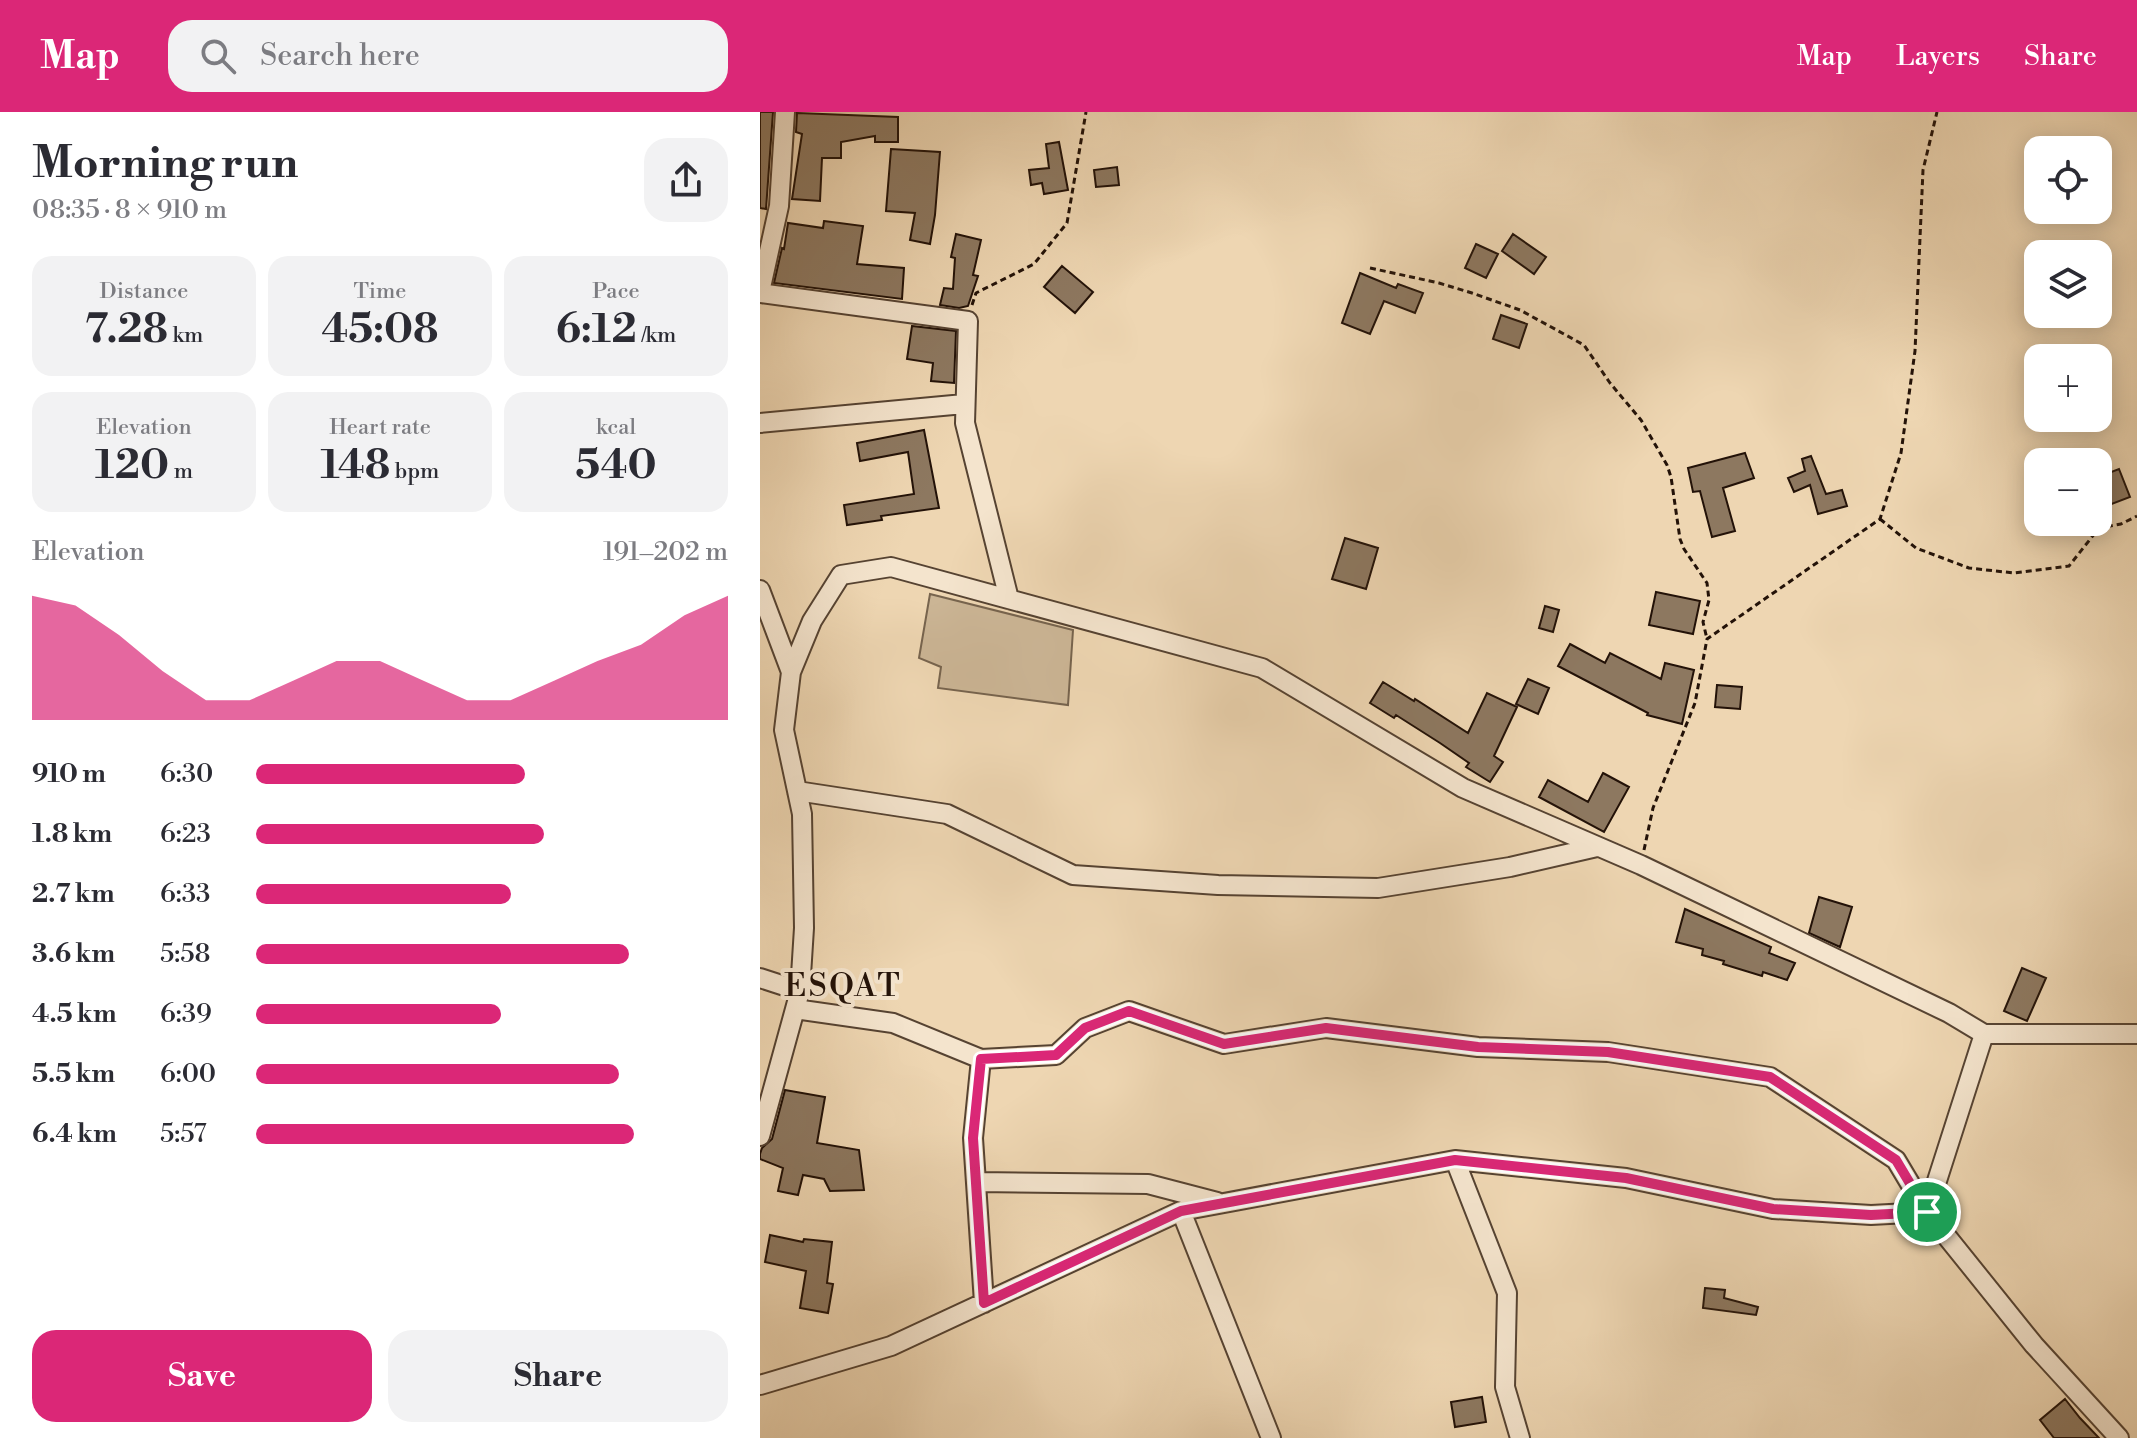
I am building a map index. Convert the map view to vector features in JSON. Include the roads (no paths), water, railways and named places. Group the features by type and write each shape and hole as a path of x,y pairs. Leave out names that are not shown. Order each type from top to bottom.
{"street":[{"path":"785,112 779,206 760,292 968,321 965,423 1009,599"},
{"path":"760,423 964,404"},
{"path":"761,1129 798,1000 804,928 802,814 784,730 791,672 812,621 841,575 891,567 1262,668 1463,788 1641,865 1949,1013 1984,1034 2137,1034"},
{"path":"760,590 791,672"},
{"path":"797,791 947,814 1073,875 1189,883 1378,888 1510,867 1597,847"},
{"path":"760,978 798,1000 893,1023 981,1059 1056,1055 1085,1028 1129,1011 1224,1044 1326,1028 1478,1047 1608,1052 1770,1077 1896,1160 1927,1212 2034,1345 2119,1438"},
{"path":"1927,1212 1984,1034"},
{"path":"981,1059 973,1138 984,1303"},
{"path":"760,1385 891,1346 1181,1211 1455,1160 1626,1178 1773,1209 1871,1215 1927,1212"},
{"path":"1455,1160 1507,1293 1505,1387 1520,1438"},
{"path":"976,1182 1148,1184 1224,1204"},
{"path":"1181,1211 1271,1438"}],"district":[{"name":"ESQAT","path":"843,986"}]}
